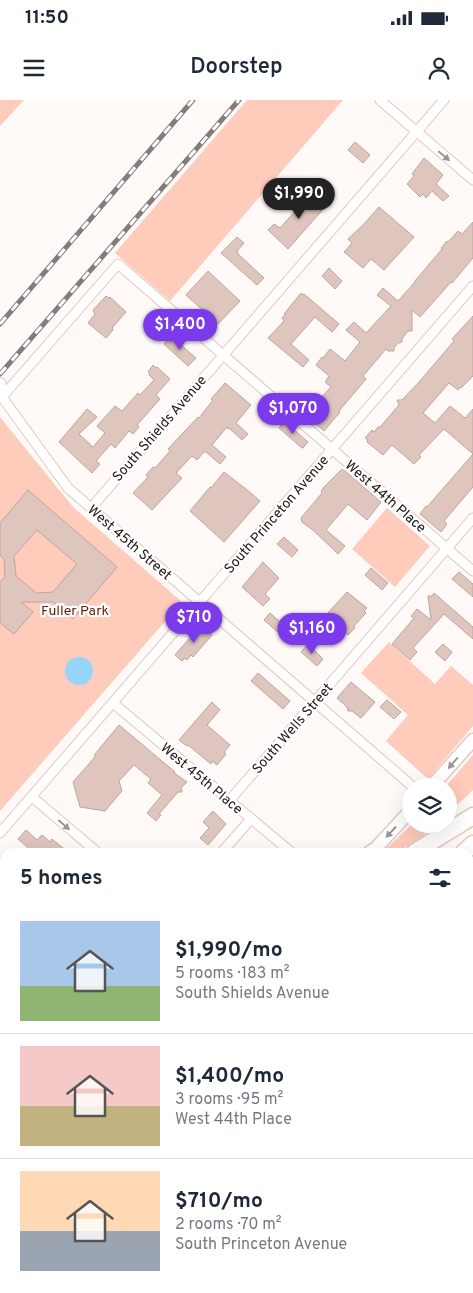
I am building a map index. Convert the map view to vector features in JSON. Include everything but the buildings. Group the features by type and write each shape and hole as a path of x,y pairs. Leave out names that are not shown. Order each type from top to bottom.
{"highway":[{"path":"422,848 473,817"},
{"path":"442,848 473,817"}],"main road":[{"path":"439,778 473,740"},
{"path":"376,848 402,820"}],"street":[{"path":"380,100 473,180"},
{"name":"South Shields Avenue","path":"91,508 444,100"},
{"name":"West 44th Place","path":"1,396 118,264 473,571"},
{"name":"South Princeton Avenue","path":"0,833 473,286"},
{"path":"1,382 1,396"},
{"name":"West 45th Street","path":"1,396 68,488 403,778"},
{"name":"South Wells Street","path":"229,801 473,518"},
{"name":"West 45th Place","path":"113,703 286,848"},
{"path":"32,796 92,848"},
{"path":"226,848 251,819"}],"green space":[{"path":"0,100 24,100 0,126"},
{"path":"247,100 343,100 170,301 115,253"},
{"name":"Fuller Park","path":"0,417 73,507 182,602 0,811"},
{"path":"387,508 430,546 395,587 352,549"},
{"path":"389,642 435,684 451,666 473,685 473,726 429,778 386,741 408,715 361,673"},
{"path":"473,755 473,790 457,805 457,778 453,778"},
{"path":"403,833 426,833 413,844 404,848 387,848"}],"water":[{"path":"79,657 89,661 93,671 89,681 79,685 69,681 65,671 69,661"}],"railway":[{"path":"0,324 193,100"},
{"path":"0,374 239,100"}]}
